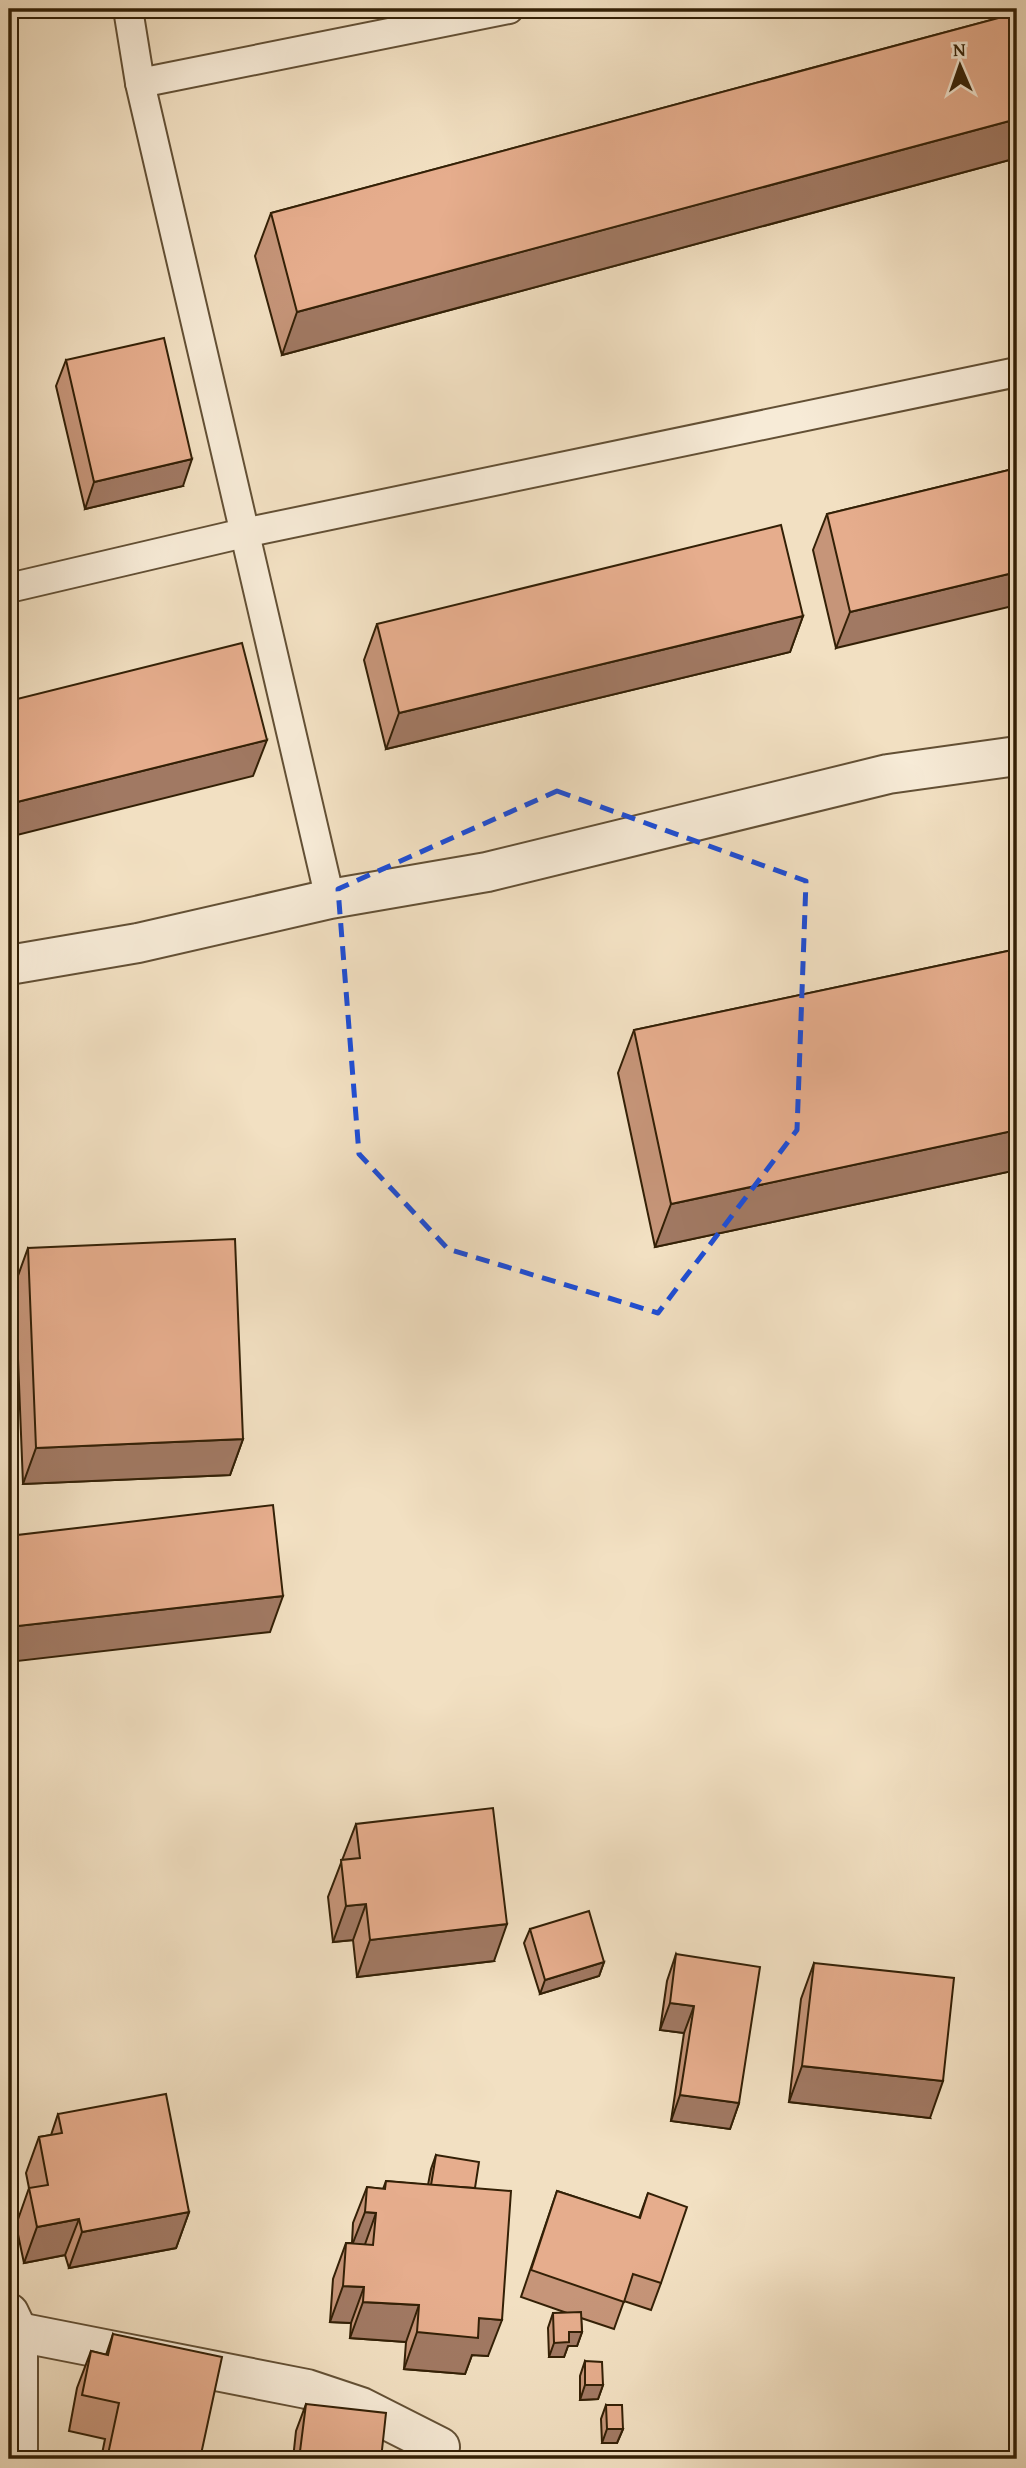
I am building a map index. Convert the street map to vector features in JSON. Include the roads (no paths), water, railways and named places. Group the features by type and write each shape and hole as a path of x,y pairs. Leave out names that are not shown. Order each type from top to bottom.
{"street":[{"path":"9,965 138,943 330,899 487,872 888,774 1017,756"},
{"path":"18,2459 13,2323 307,2389 361,2407 440,2447"}],"lane":[{"path":"128,9 140,83 330,899"},
{"path":"140,83 509,9"},
{"path":"9,588 244,533 1017,372"}]}
